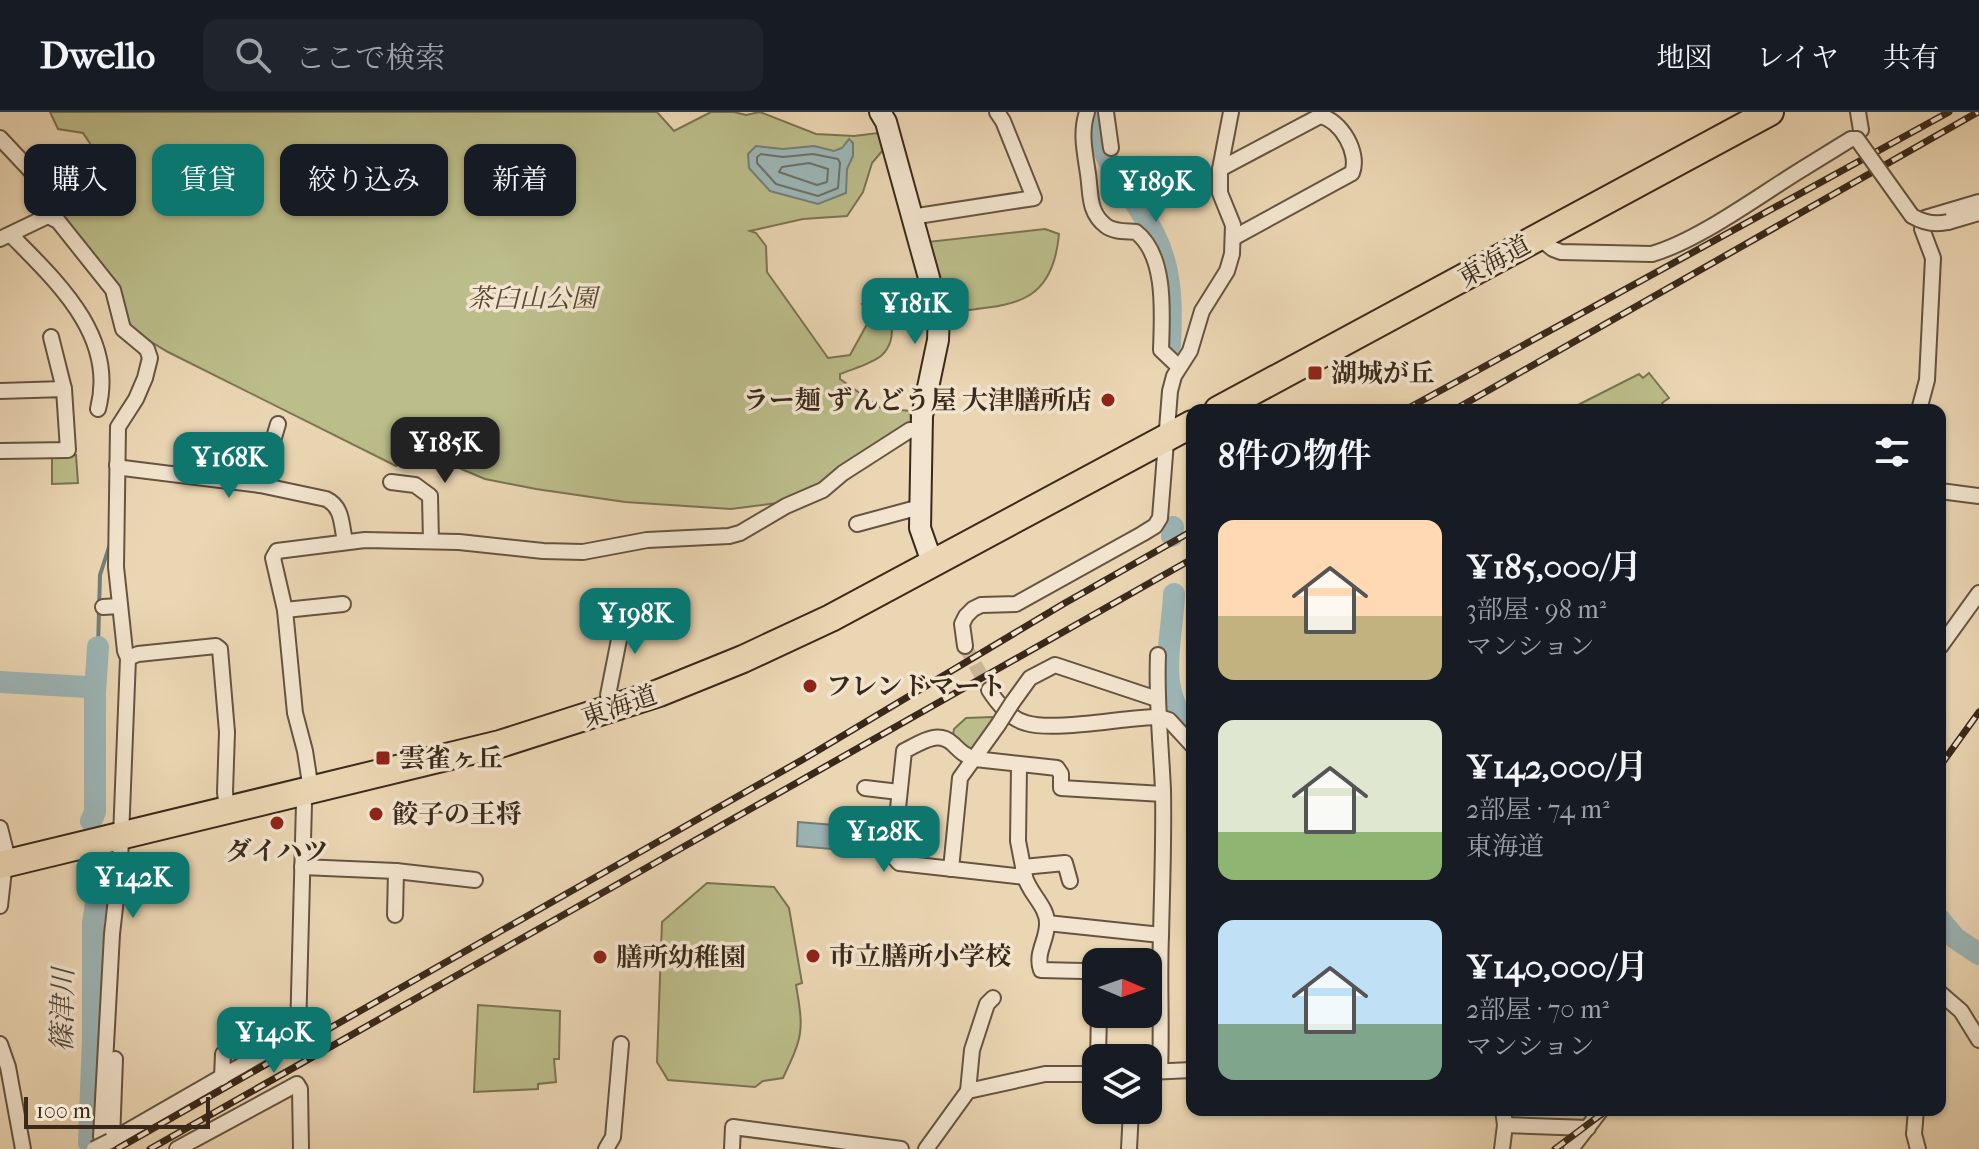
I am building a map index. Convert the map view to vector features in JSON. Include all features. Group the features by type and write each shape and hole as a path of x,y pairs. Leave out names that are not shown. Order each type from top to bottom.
{"highway":[{"name":"東海道","path":"1229,404 1770,112"},
{"name":"東海道","path":"3,864 500,744 659,693 776,644 933,565 1186,427"}],"street":[{"path":"880,112 886,122 939,314 938,340 925,392 920,507 922,536 933,565"},
{"path":"911,217 1034,198 997,112"},
{"path":"1087,112 1084,161 1092,209 1104,225 1112,230 1136,232 1150,249 1163,302 1161,350 1179,367"},
{"path":"1106,112 1111,148"},
{"path":"965,646 962,624 973,609 981,605 1016,604 1155,526 1163,506 1170,391 1179,367 1190,351 1202,311 1227,271 1233,238 1230,214 1220,193 1220,169 1231,112"},
{"path":"1858,112 1861,130"},
{"path":"1220,169 1320,116 1334,121 1356,161 1352,173 1233,238"},
{"path":"0,138 24,164"},
{"path":"1538,237 1561,252 1652,254 1664,251 1851,139 1857,139 1912,216 1921,222 1948,222 1979,213"},
{"path":"1921,404 1927,380 1933,258 1922,229 1925,218 1979,202"},
{"path":"98,409 102,396 101,370 98,353 88,330 65,292 6,237 48,216 58,221 113,290 123,329 147,349 150,358 136,399 118,427 116,567 128,658 121,835 109,990 104,1142"},
{"path":"0,451 68,450 64,389 51,337"},
{"path":"0,391 64,389"},
{"path":"260,485 278,424"},
{"path":"104,1142 298,1033 305,751 295,713 285,610 274,554 277,551 345,541 431,541 583,552 647,540 740,533 786,506 823,490 843,473 910,430 922,430"},
{"path":"117,465 260,485 326,499 335,503 340,512 345,541"},
{"path":"391,482 415,485 430,496 431,541"},
{"path":"1946,492 1979,496"},
{"path":"857,524 920,507"},
{"path":"1946,639 1979,593"},
{"path":"285,610 343,604"},
{"path":"612,709 608,695 626,604"},
{"path":"103,607 120,606"},
{"path":"128,658 138,654 216,646 220,649 227,732 227,810"},
{"path":"1158,655 1165,875 1159,1044"},
{"path":"951,869 960,778 1030,678 1055,665 1157,699"},
{"path":"989,690 998,705 1023,723 1035,725 1159,717 1169,720 1186,738"},
{"path":"1070,881 1065,863 1024,872 899,863 893,856 904,751 933,737 949,740 962,755 975,759 1057,768 1061,774 1061,788 1163,794"},
{"path":"1019,766 1018,841 1028,887 1043,908 1047,923 1038,957 1041,970 1082,971"},
{"path":"865,788 899,792"},
{"path":"0,828 6,852 0,906"},
{"path":"302,867 396,871 475,880"},
{"path":"395,915 396,871"},
{"path":"1047,923 1161,935"},
{"path":"926,1149 968,1091 972,1050 987,1004 993,998"},
{"path":"1946,998 1961,1011 1979,1040"},
{"path":"0,1044 8,1067 23,1149"},
{"path":"606,1149 613,1137 621,1044"},
{"path":"222,1078 223,1054"},
{"path":"1162,1072 1186,1070"},
{"path":"968,1091 1045,1074 1082,1074"},
{"path":"177,1149 297,1084 300,1089 301,1149"},
{"path":"1571,1149 1597,1116"},
{"path":"1916,1116 1914,1134 1918,1149"},
{"path":"1502,1149 1504,1118 1588,1128"},
{"path":"1129,1149 1130,1124"},
{"path":"732,1149 733,1127 901,1149"}],"green space":[{"name":"茶臼山公園","path":"50,112 657,112 674,131 711,112 746,115 760,112 816,134 854,136 878,133 883,150 872,163 863,192 847,216 803,219 750,231 756,233 766,246 767,272 828,358 850,355 871,317 862,304 872,300 885,310 892,333 887,348 873,361 840,374 840,379 881,408 910,411 911,422 852,462 823,487 785,502 731,509 625,502 536,489 485,479 414,449 396,466 168,352 133,331 116,288 64,216 136,216 136,144 90,144 83,133 58,129"},
{"path":"1045,229 1059,234 1055,259 1047,278 1036,290 1006,304 945,313 927,242"},
{"path":"1649,373 1669,398 1663,404 1580,404 1639,374 1643,378"},
{"path":"52,455 76,455 78,483 52,484"},
{"path":"992,717 973,750 966,750 953,735 954,729 966,718"},
{"path":"707,883 774,887 789,908 802,983 796,985 800,1033 783,1078 763,1081 755,1087 668,1080 657,1062 662,922"},
{"path":"478,1005 560,1011 559,1059 554,1059 556,1082 538,1084 538,1089 474,1092"}],"water":[{"path":"849,139 853,143 853,156 847,169 846,193 818,204 770,191 749,168 748,154 756,146 783,149 814,146 834,151 842,148"},
{"path":"798,822 846,826 844,850 797,846"}],"waterway":[{"path":"1095,112 1097,129 1109,161 1160,247 1168,275 1171,303 1170,345"},
{"path":"1172,536 1173,527"},
{"path":"98,647 100,575 110,544"},
{"path":"1174,594 1169,682 1173,699 1186,724"},
{"path":"95,693 98,647"},
{"name":"篠津川","path":"0,682 87,687 95,693 95,812 91,821"},
{"name":"篠津川","path":"89,1143 93,923 100,878"},
{"path":"1946,927 1955,938 1979,954"}],"tunnel":[{"path":"965,646 989,690"}],"railway":[{"path":"1416,404 1949,112"},
{"path":"1465,404 1978,112"},
{"path":"117,1149 802,760 1186,534"},
{"path":"150,1149 1186,562"},
{"path":"1946,758 1979,712"},
{"path":"1555,1149 1599,1116"}],"place":[{"name":"湖城が丘","path":"1315,373"},
{"name":"ラー麺 ずんどう屋 大津膳所店","path":"1108,400"},
{"name":"フレンドマート","path":"810,686"},
{"name":"雲雀ヶ丘","path":"383,758"},
{"name":"餃子の王将","path":"376,814"},
{"name":"ダイハツ","path":"277,823"},
{"name":"市立膳所小学校","path":"813,956"},
{"name":"膳所幼稚園","path":"600,957"}]}
